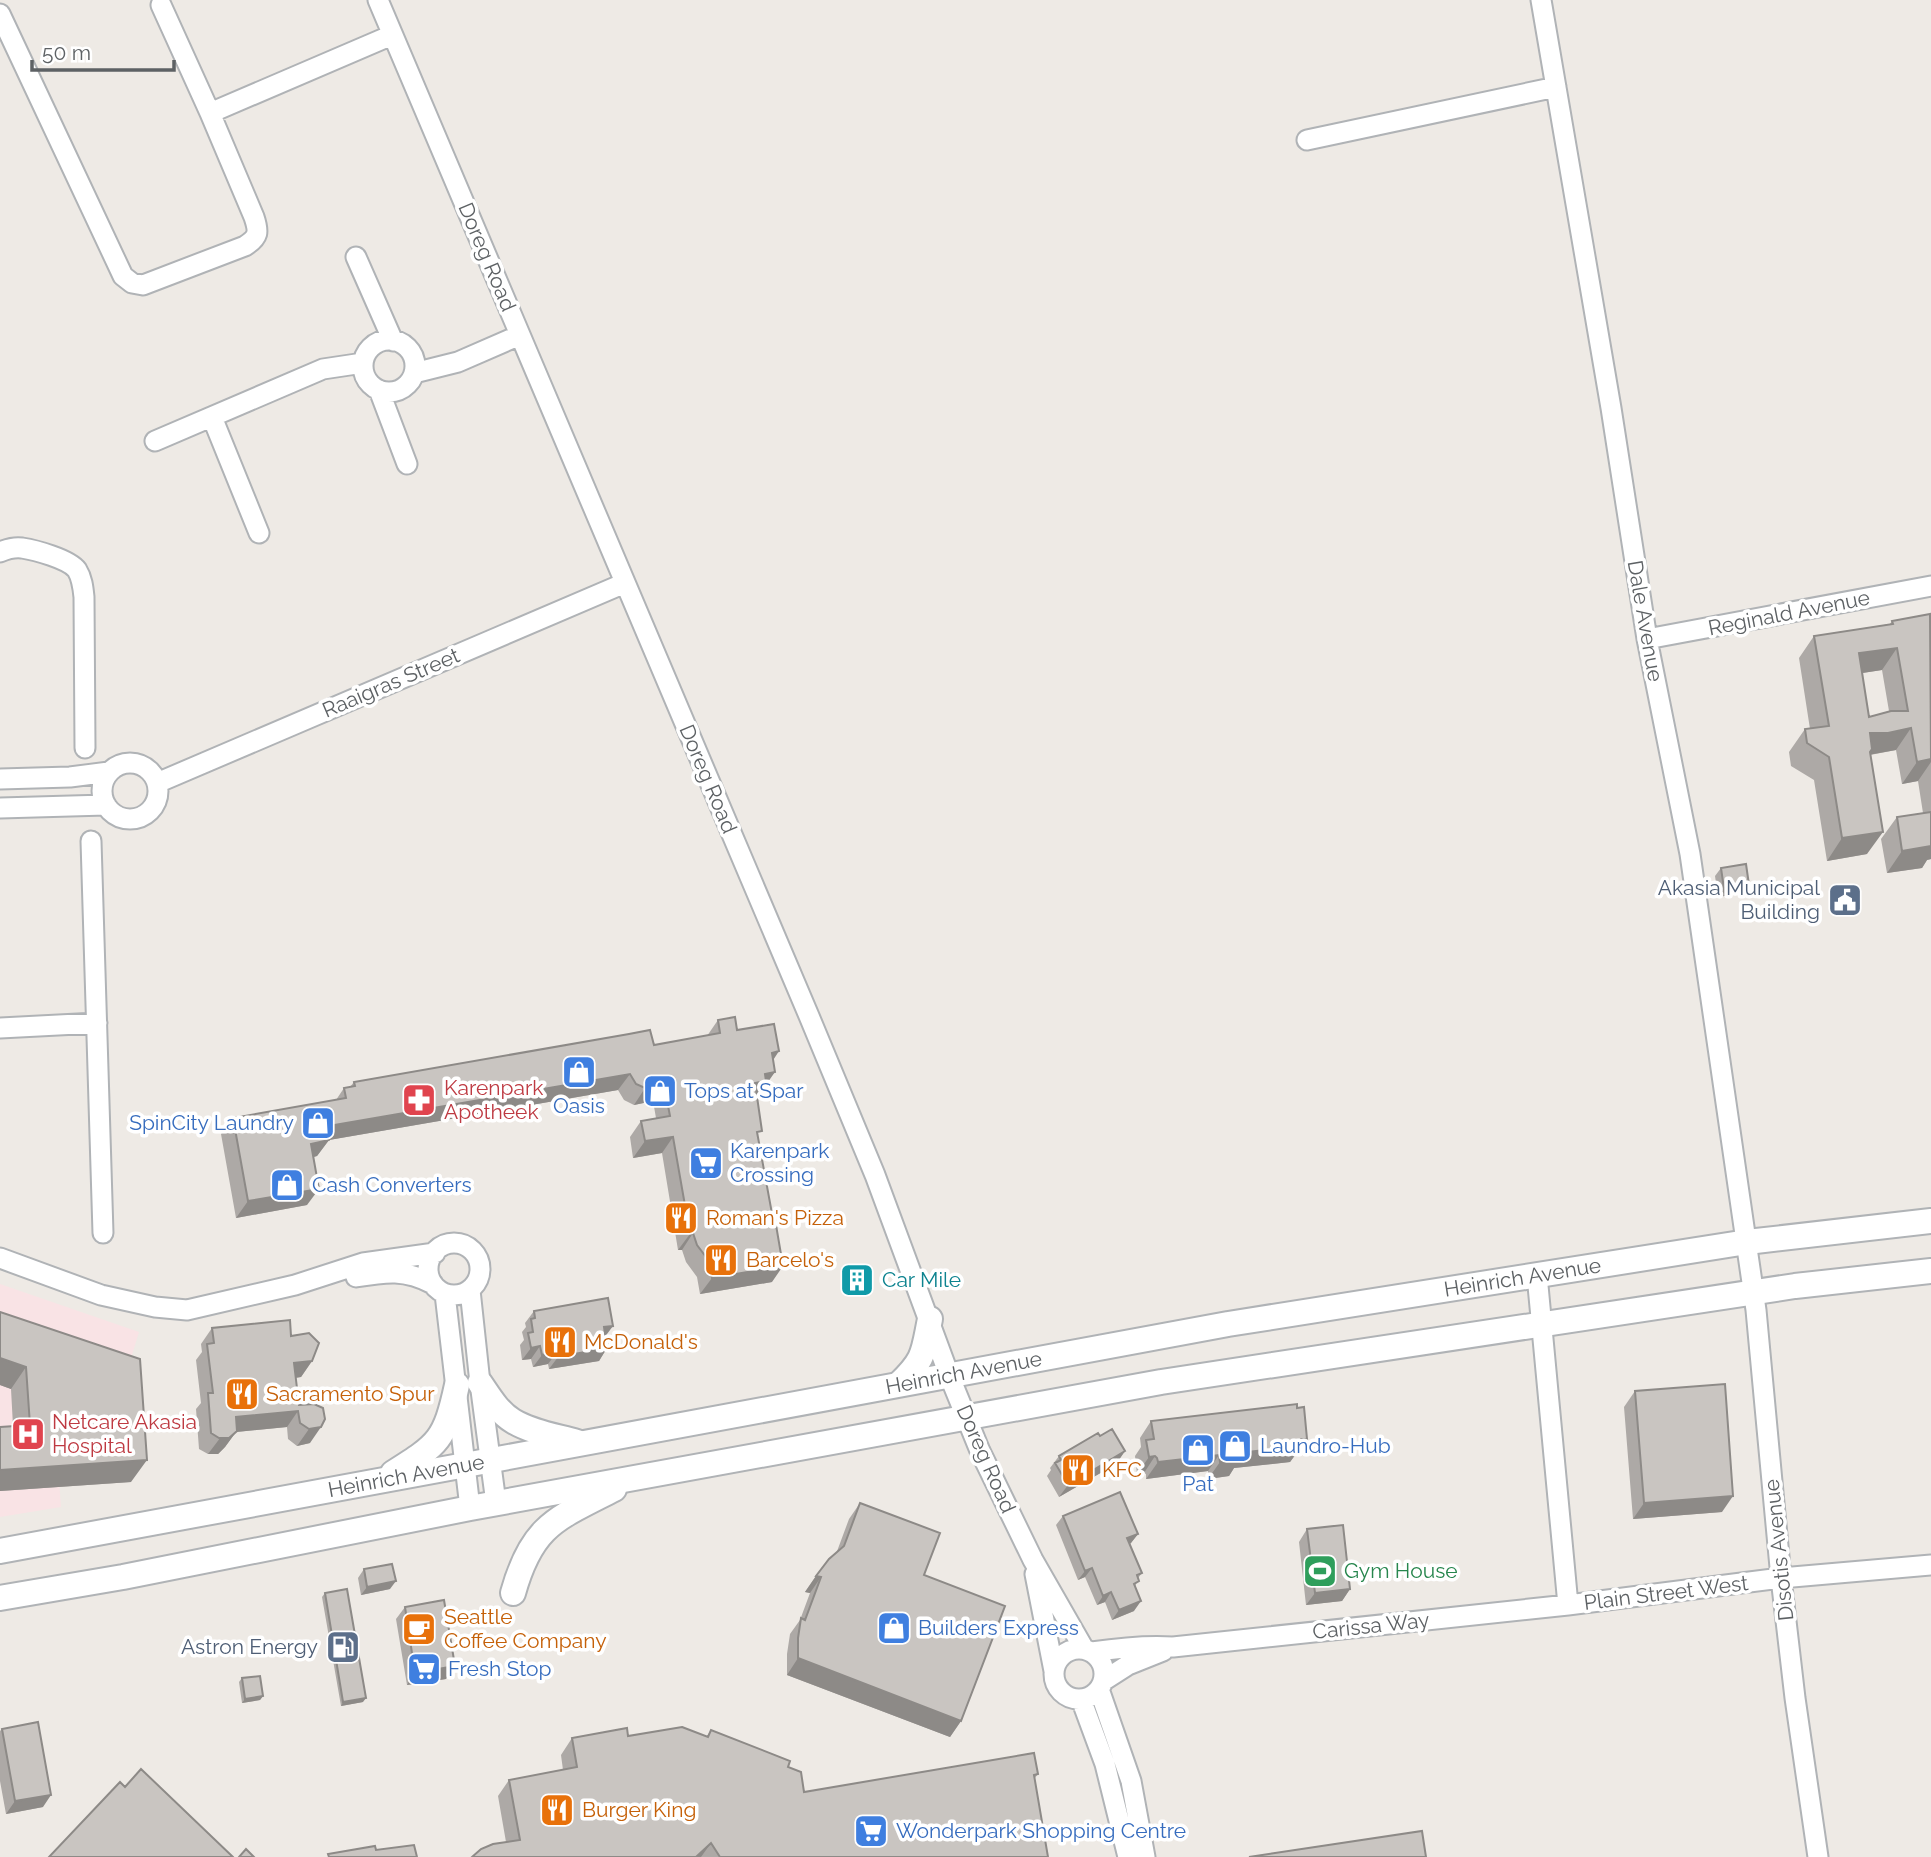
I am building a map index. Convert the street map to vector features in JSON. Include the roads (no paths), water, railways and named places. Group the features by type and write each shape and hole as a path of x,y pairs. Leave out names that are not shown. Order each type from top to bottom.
{"street":[{"name":"Doreg Road","path":"378,0 875,1175 966,1418 1032,1560 1088,1651 1098,1657 1102,1665 1104,1673 1101,1685 1131,1781 1144,1857"},
{"name":"Dale Avenue","path":"1541,0 1611,408 1647,639 1690,854 1747,1242"},
{"path":"0,14 123,276 132,283 143,285 245,246 255,240 257,234 254,216 161,5"},
{"path":"210,113 393,35"},
{"path":"1307,140 1556,87"},
{"path":"356,257 393,341"},
{"path":"414,373 458,362 520,335"},
{"path":"393,341 408,348 413,356 414,373 404,387 387,392 379,390 366,379 363,363 370,348 377,343 393,341"},
{"path":"155,441 323,369 363,363"},
{"path":"379,390 407,464"},
{"path":"212,417 259,533"},
{"path":"0,552 8,548 21,548 57,558 69,562 80,576 84,597 85,748"},
{"name":"Raaigras Street","path":"157,783 625,583"},
{"name":"Reginald Avenue","path":"1647,639 1931,586"},
{"path":"132,763 147,769 158,789 155,803 147,813 128,819 110,811 102,788 109,772 116,766 132,763"},
{"path":"0,779 70,777 109,772"},
{"path":"0,808 106,805"},
{"path":"91,841 103,1233"},
{"path":"0,1028 97,1023"},
{"name":"Heinrich Avenue","path":"0,1551 1228,1324 1747,1242 1931,1221"},
{"name":"Disotis Avenue","path":"1747,1242 1781,1578 1818,1857"},
{"path":"295,1284 402,1272 418,1276 439,1289 454,1295 462,1294 476,1284 479,1276 478,1259 473,1251 457,1244 441,1247 430,1259 428,1268 429,1276 439,1289 490,1460 496,1503"},
{"path":"0,1258 101,1295 155,1307 187,1310 295,1284 363,1263 435,1252"},
{"name":"Heinrich Avenue","path":"0,1598 122,1577 496,1503 1161,1382 1795,1286 1931,1271"},
{"path":"1537,1275 1568,1605"},
{"path":"470,1290 464,1465 470,1508"},
{"path":"900,1384 918,1366 924,1352 930,1319"},
{"path":"468,1384 512,1420 526,1427 582,1443"},
{"path":"384,1480 428,1451 441,1437 468,1384"},
{"path":"513,1593 526,1554 547,1527 567,1513 637,1478"},
{"name":"Doreg Road","path":"1032,1560 1057,1687 1069,1697 1081,1699"},
{"name":"Plain Street West","path":"1568,1605 1781,1578 1931,1564"},
{"name":"Carissa Way","path":"1088,1651 1124,1647 1174,1647 1568,1605"},
{"name":"Carissa Way","path":"1101,1685 1128,1665 1174,1647"},
{"path":"1054,1671 1056,1663 1068,1651 1076,1648 1088,1651"},
{"path":"1101,1685 1094,1694 1081,1699 1105,1763 1128,1857"}],"place":[{"name":"Akasia Municipal Building","path":"1845,900"},
{"name":"Oasis","path":"579,1072"},
{"name":"Tops at Spar","path":"660,1091"},
{"name":"Karenpark Apotheek","path":"419,1100"},
{"name":"SpinCity Laundry","path":"318,1123"},
{"name":"Karenpark Crossing","path":"706,1163"},
{"name":"Cash Converters","path":"287,1185"},
{"name":"Roman's Pizza","path":"681,1218"},
{"name":"Barcelo's","path":"721,1260"},
{"name":"Car Mile","path":"857,1280"},
{"name":"McDonald's","path":"560,1342"},
{"name":"Sacramento Spur","path":"242,1394"},
{"name":"Netcare Akasia Hospital","path":"28,1434"},
{"name":"Laundro-Hub","path":"1235,1446"},
{"name":"Pat","path":"1198,1450"},
{"name":"KFC","path":"1078,1470"},
{"name":"Gym House","path":"1320,1571"},
{"name":"Builders Express","path":"894,1628"},
{"name":"Seattle Coffee Company","path":"419,1629"},
{"name":"Astron Energy","path":"343,1647"},
{"name":"Fresh Stop","path":"424,1669"},
{"name":"Burger King","path":"557,1810"},
{"name":"Wonderpark Shopping Centre","path":"871,1831"}]}
